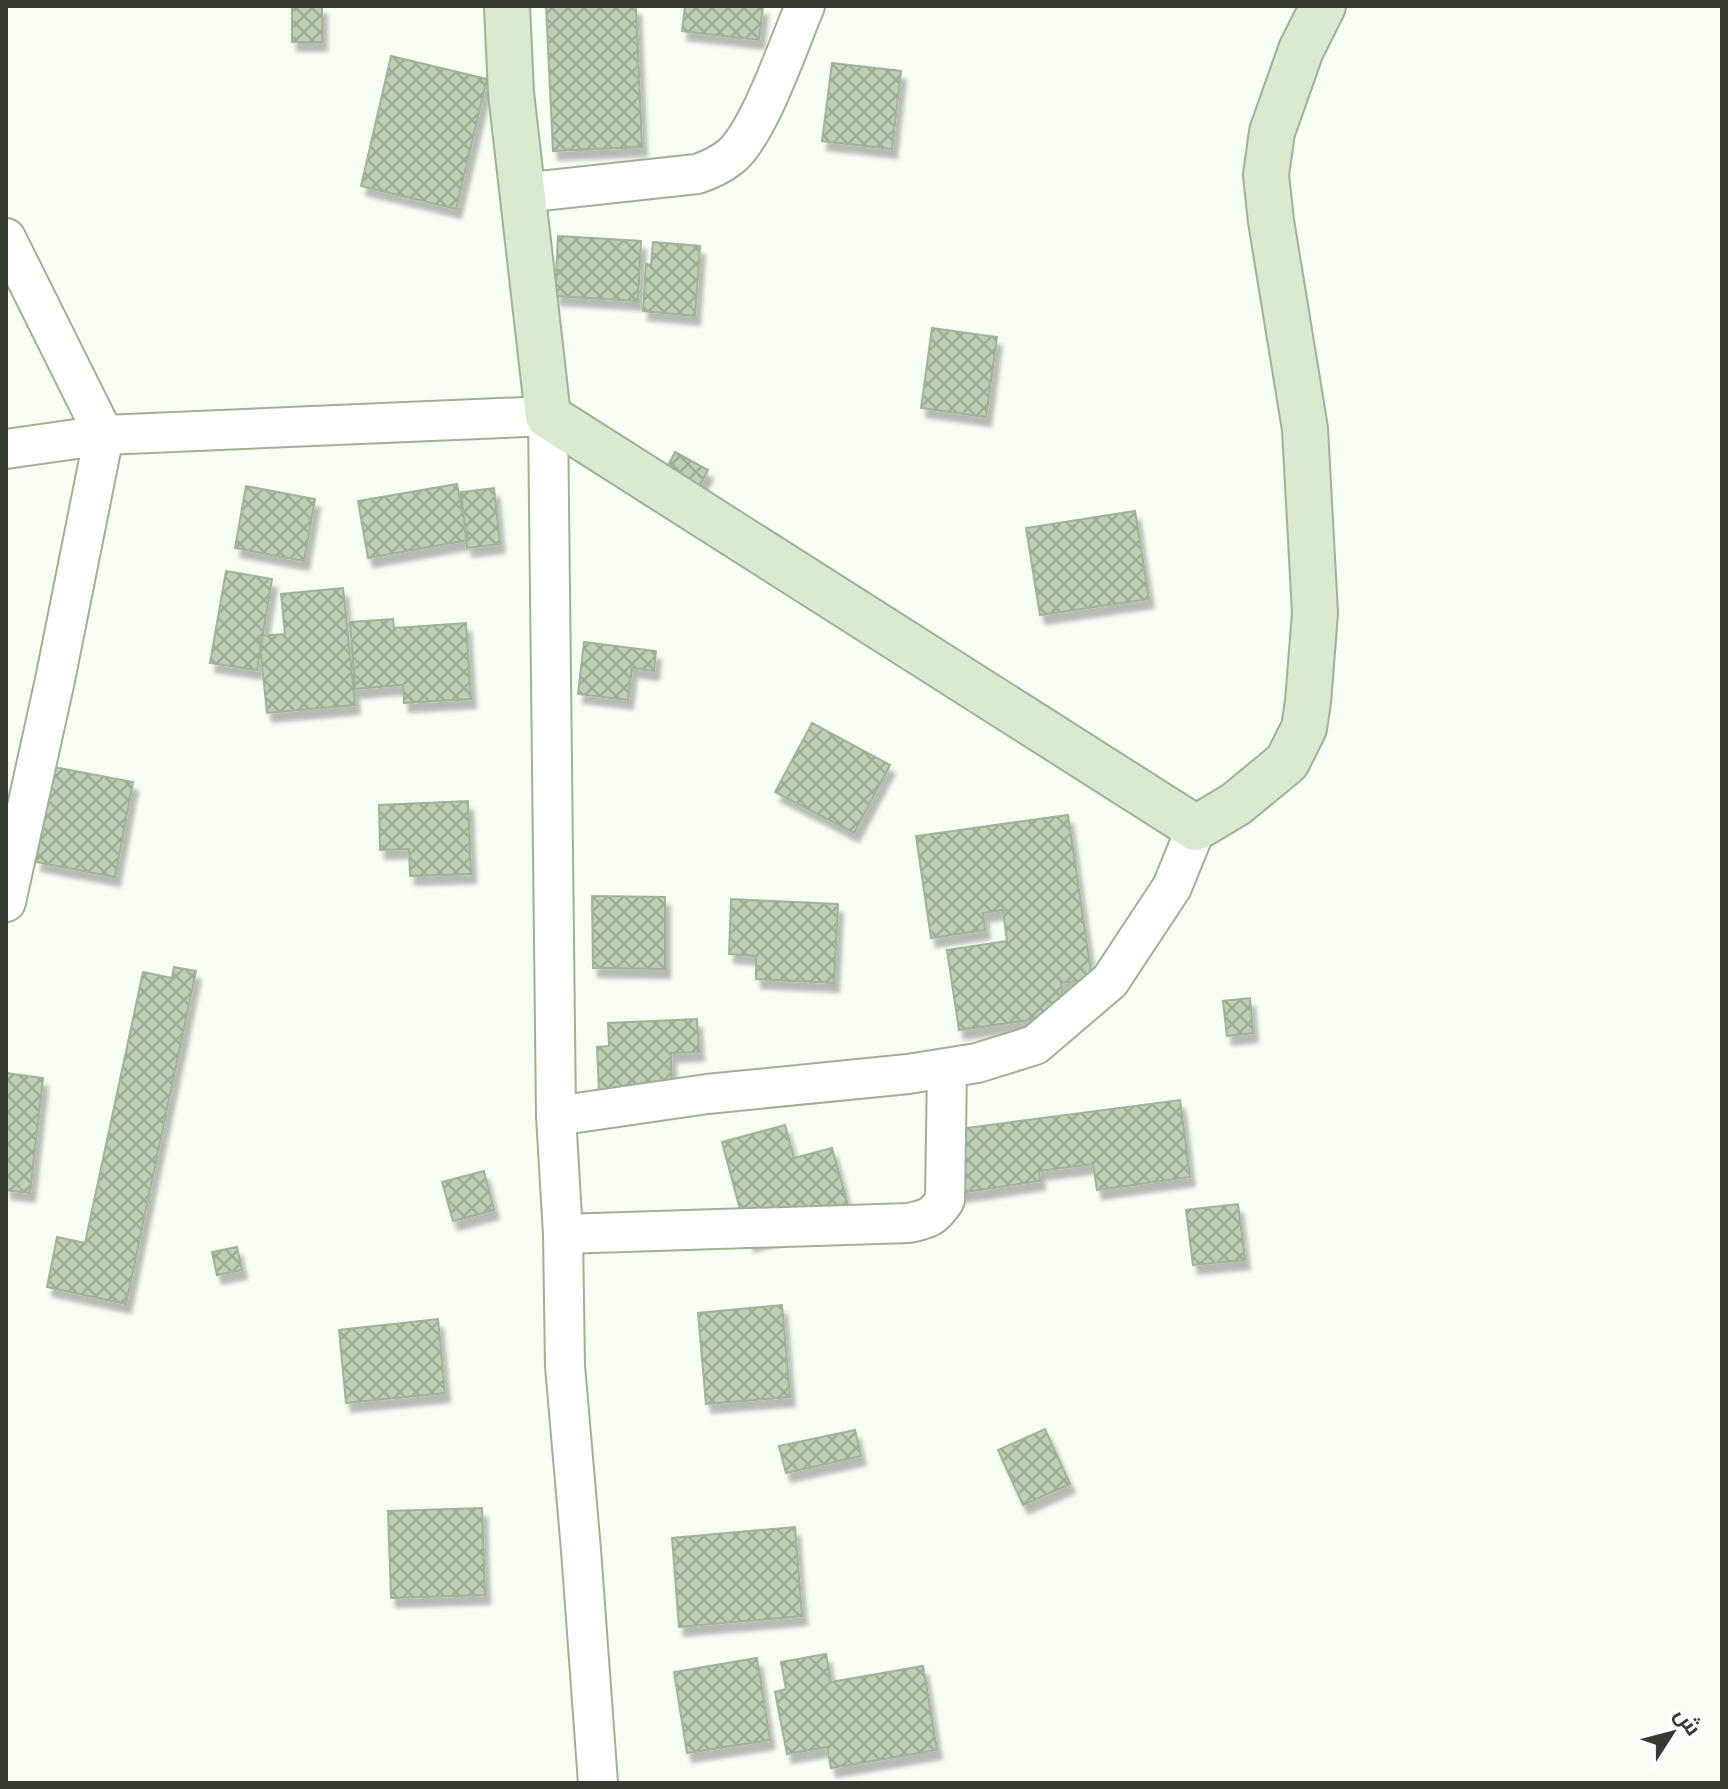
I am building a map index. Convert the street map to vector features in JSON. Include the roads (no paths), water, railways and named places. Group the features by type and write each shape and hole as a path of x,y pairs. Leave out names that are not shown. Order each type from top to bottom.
{"street":[{"path":"507,6 511,93 548,416 556,1116 563,1234 565,1366 598,1783"},
{"path":"522,193 697,174 714,168 732,156 746,138 763,106 805,6"},
{"path":"556,1116 707,1094 908,1074 977,1063 1035,1045 1110,981 1172,887 1196,828 1236,804 1287,762 1304,728 1315,613 1305,429 1266,175 1272,132 1301,50 1323,6"},
{"path":"6,238 104,435 6,902"},
{"path":"6,449 104,435 548,416 1196,828"},
{"path":"563,1234 926,1220 937,1212 945,1200 947,1068"}]}
